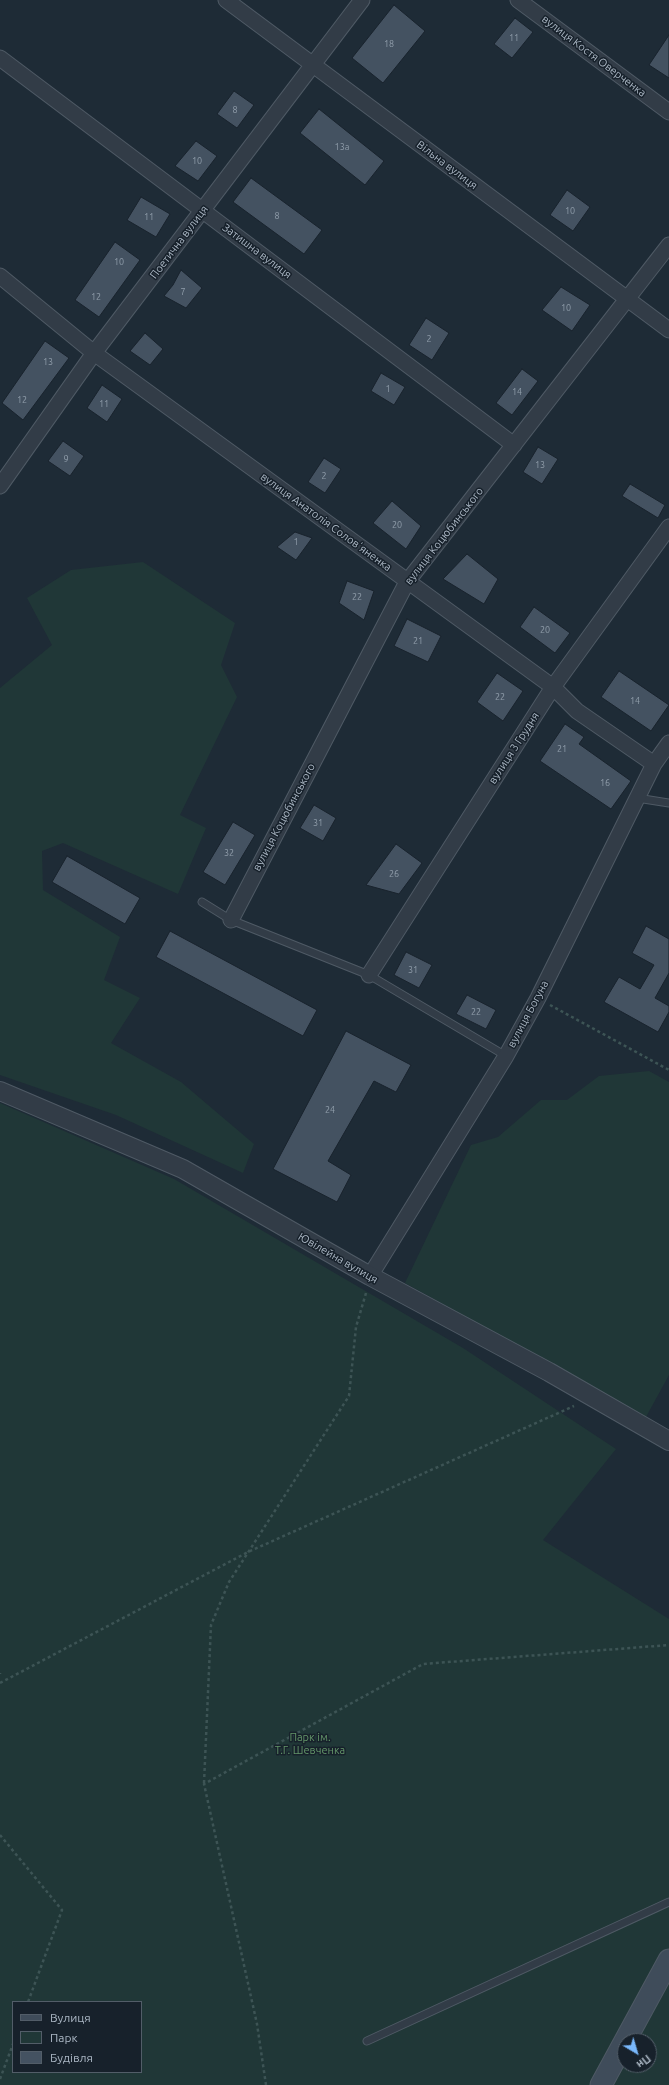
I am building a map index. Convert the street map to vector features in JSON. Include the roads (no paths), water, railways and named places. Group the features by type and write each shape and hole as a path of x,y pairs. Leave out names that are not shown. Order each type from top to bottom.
{"main road":[{"path":"601,2085 669,1960"}],"street":[{"name":"Вільна вулиця","path":"226,0 669,330"},
{"name":"Поетична вулиця","path":"0,486 94,353 362,0"},
{"name":"вулиця Костя Оверченка","path":"518,0 669,112"},
{"name":"Затишна вулиця","path":"0,58 514,445"},
{"name":"вулиця Коцюбинського","path":"231,920 407,582 669,245"},
{"name":"вулиця Анатолія Соловʼяненка","path":"0,276 94,353 553,687 577,711 654,764"},
{"name":"вулиця 3 Грудня","path":"369,975 553,687 669,527"},
{"name":"вулиця Богуна","path":"370,1276 506,1056 538,998 654,764 669,743"},
{"name":"Ювілейна вулиця","path":"0,1091 184,1169 370,1276 669,1441"}],"lane":[{"path":"637,798 669,803"},
{"path":"202,902 231,920 369,975 506,1056"},
{"path":"366,2042 669,1902"}],"park label":[{"name":"Парк ім. Т.Г. Шевченка","path":"310,1743"}]}
